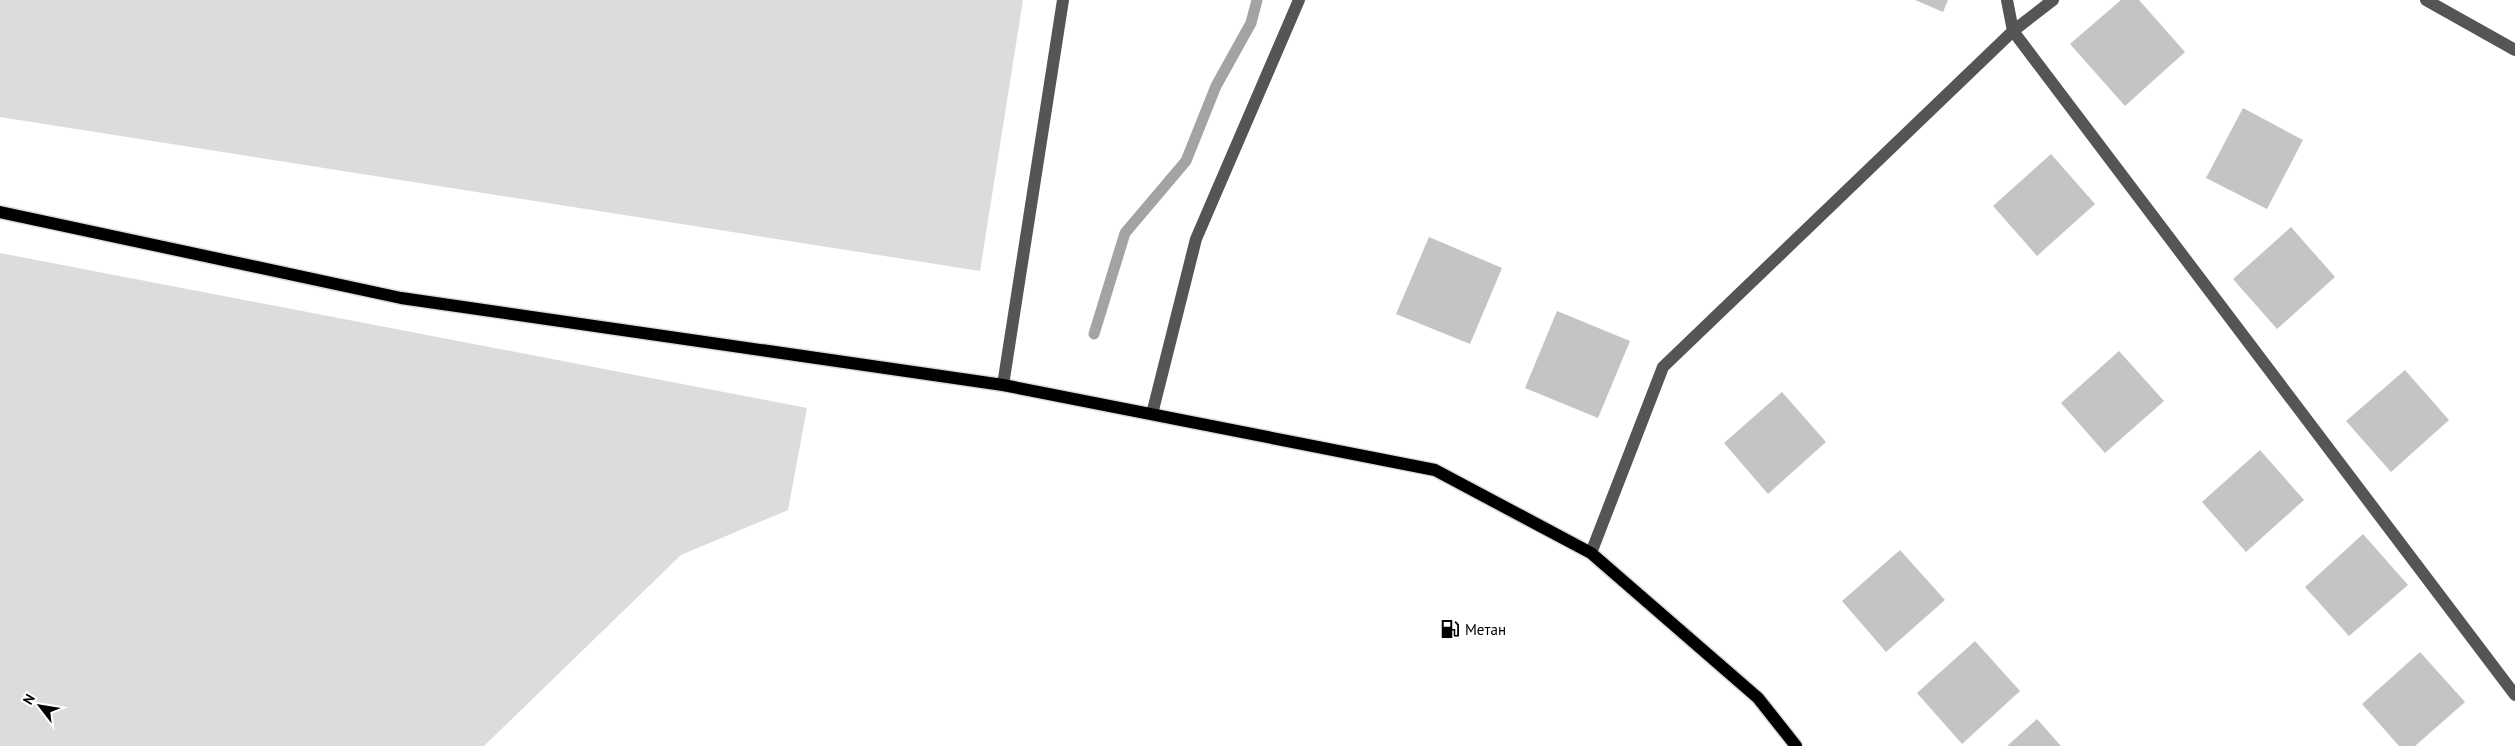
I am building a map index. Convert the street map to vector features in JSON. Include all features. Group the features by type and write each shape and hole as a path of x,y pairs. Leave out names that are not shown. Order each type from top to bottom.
{"main road":[{"path":"0,212 401,298 1003,385 1435,470 1591,553 1758,698 1796,746"}],"street":[{"path":"1003,385 1063,0"},
{"path":"1152,414 1196,239 1298,0"},
{"path":"2007,0 2013,31 2515,695"},
{"path":"1591,553 1663,367 2013,31 2053,0"},
{"path":"2426,0 2515,50"}],"shaded area":[{"path":"0,0 1023,0 980,271 0,117"},
{"path":"0,253 807,408 788,510 681,555 484,746 0,746"}],"building":[{"path":"1915,0 1948,0 1943,12"},
{"path":"2121,0 2139,0 2185,52 2125,106 2070,44"},
{"path":"2243,108 2303,140 2267,209 2206,178"},
{"path":"2051,154 2095,204 2037,256 1993,206"},
{"path":"2291,227 2335,277 2277,329 2233,279"},
{"path":"1429,237 1502,268 1470,344 1396,314"},
{"path":"1557,311 1630,341 1598,418 1525,388"},
{"path":"2119,351 2164,401 2105,453 2061,403"},
{"path":"2405,370 2449,420 2391,472 2346,421"},
{"path":"1782,392 1826,442 1768,494 1724,443"},
{"path":"2260,450 2304,500 2246,552 2202,502"},
{"path":"2363,534 2408,585 2349,636 2305,587"},
{"path":"1900,550 1945,600 1886,652 1842,601"},
{"path":"1975,641 2020,691 1962,744 1917,693"},
{"path":"2420,652 2465,702 2415,746 2399,746 2362,704"},
{"path":"2037,719 2061,746 2007,746"}],"waterway":[{"path":"1094,334 1125,233 1186,161 1216,86 1251,23 1257,0"}],"place":[{"name":"Метан","path":"1450,629"}]}
